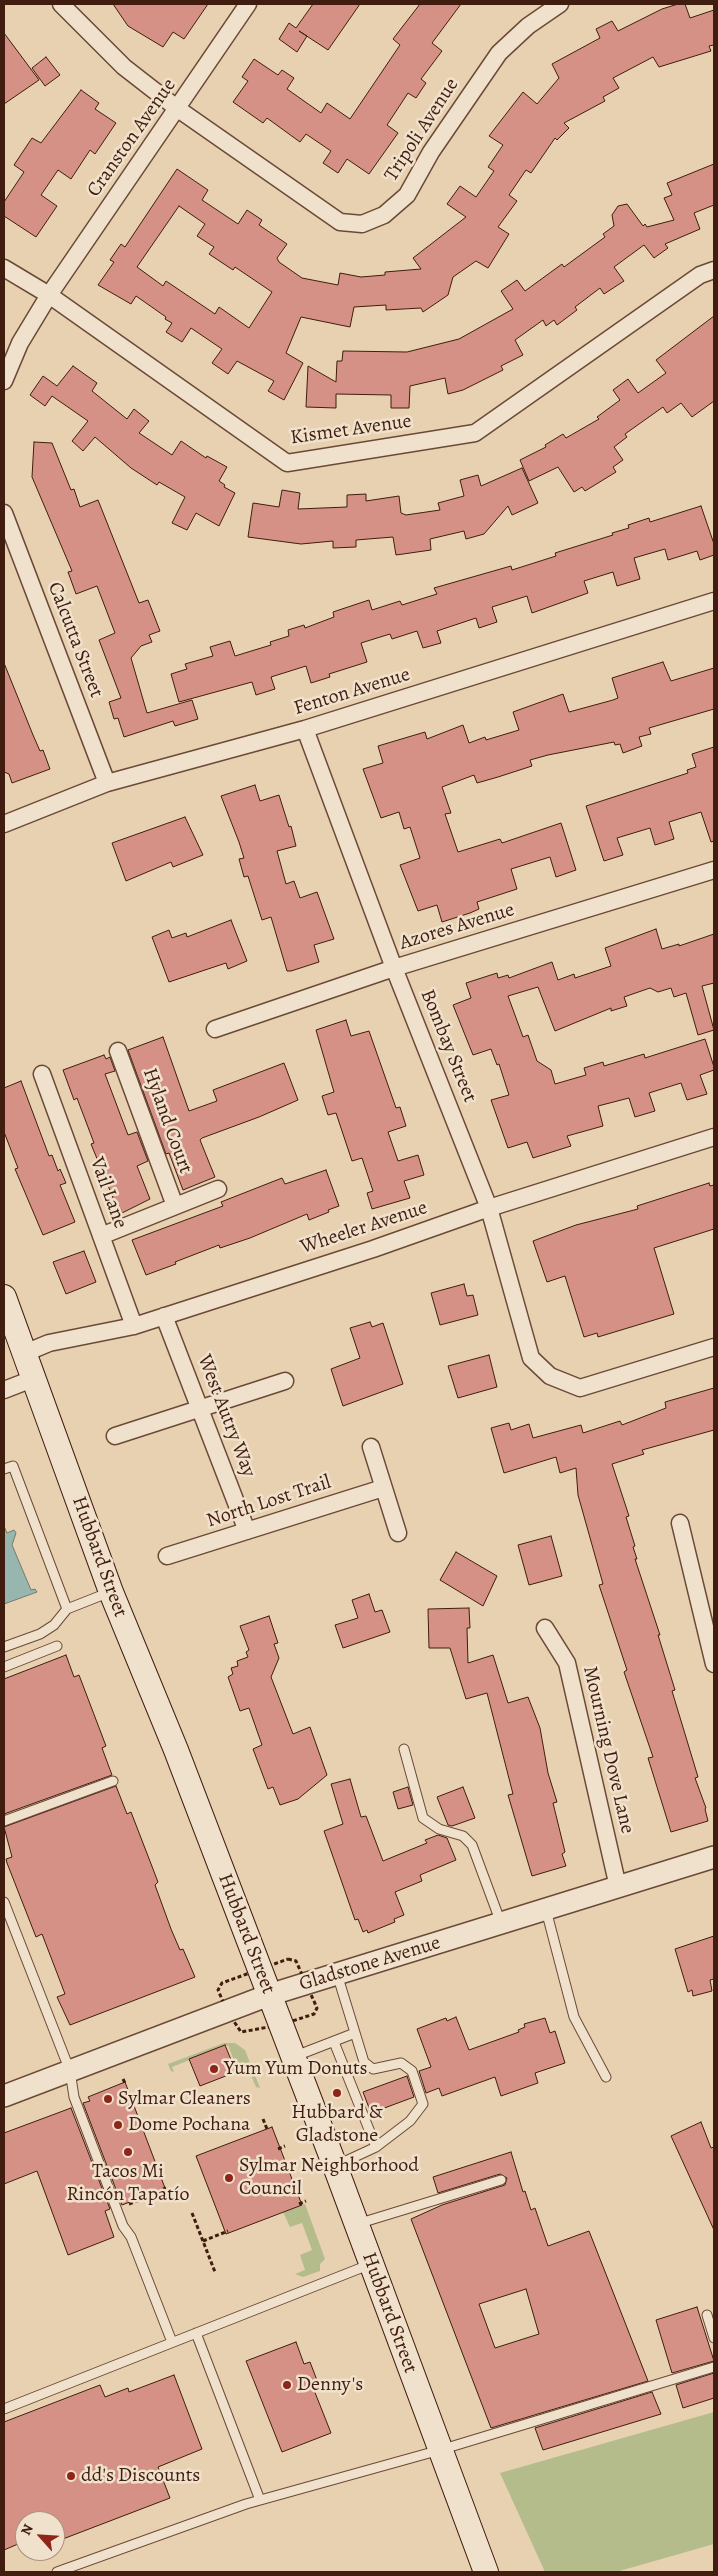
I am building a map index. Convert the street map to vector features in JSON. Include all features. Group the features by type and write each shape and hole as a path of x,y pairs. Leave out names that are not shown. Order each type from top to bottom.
{"main road":[{"name":"Hubbard Street","path":"4,1297 35,1378 110,1592 176,1750 335,2166 486,2572"}],"street":[{"path":"62,4 124,67 178,109"},
{"name":"Cranston Avenue","path":"49,295 248,4"},
{"name":"Tripoli Avenue","path":"178,109 340,222 362,224 384,215 407,195 431,152 499,54 528,26 560,4"},
{"name":"Kismet Avenue","path":"4,268 49,295 287,463 475,433 700,275 714,270"},
{"path":"4,380 20,343 49,295"},
{"name":"Calcutta Street","path":"4,513 107,783"},
{"name":"Fenton Avenue","path":"4,824 107,783 305,729 714,602"},
{"name":"Bombay Street","path":"305,729 394,968 489,1208 531,1358 550,1376 580,1388 714,1347"},
{"name":"Azores Avenue","path":"215,1029 394,968 714,870"},
{"name":"Hyland Court","path":"118,1051 175,1206"},
{"name":"Vail Lane","path":"42,1074 134,1326"},
{"name":"Wheeler Avenue","path":"25,1353 50,1343 134,1326 373,1249 489,1208 714,1137"},
{"path":"100,1236 218,1189"},
{"name":"West Autry Way","path":"164,1316 247,1531"},
{"path":"4,1390 35,1378"},
{"path":"115,1436 285,1382"},
{"path":"371,1447 398,1533"},
{"name":"North Lost Trail","path":"167,1556 383,1488"},
{"path":"680,1522 713,1657"},
{"name":"Mourning Dove Lane","path":"544,1628 567,1663 618,1887"},
{"name":"Gladstone Avenue","path":"4,2096 269,1995 714,1857"}],"lane":[{"path":"4,1469 13,1466 67,1609"},
{"path":"4,1647 48,1630 67,1609 110,1592"},
{"path":"4,1667 57,1646"},
{"path":"404,1749 424,1818 438,1829 463,1836 472,1845 501,1923"},
{"path":"4,1821 113,1781"},
{"path":"4,1902 70,2071 74,2098 123,2226 131,2237 172,2342"},
{"path":"546,1909 574,2017 606,2077"},
{"path":"335,2166 376,2147 410,2121 423,2104 412,2071 401,2063 373,2069 364,2062 337,1974"},
{"path":"293,2057 355,2033"},
{"path":"334,2042 376,2147"},
{"path":"356,2224 501,2180"},
{"path":"4,2408 371,2264"},
{"path":"707,2315 714,2338"},
{"path":"196,2333 260,2500"},
{"path":"57,2572 260,2500 440,2450 714,2366"}],"path":[{"path":"123,2079 125,2083"},
{"path":"263,2119 267,2129"},
{"path":"278,2149 285,2146"},
{"path":"285,2166 292,2164"},
{"path":"292,2184 299,2182"},
{"path":"117,2209 165,2190 164,2187"},
{"path":"299,2204 306,2201"},
{"path":"192,2213 215,2272"},
{"path":"203,2241 228,2231"}],"green space":[{"path":"224,2043 235,2043 245,2050 260,2088 256,2087 250,2073 240,2076 228,2045 172,2067 174,2072 171,2071 168,2064"},
{"path":"305,2204 325,2259 320,2264 320,2271 303,2277 295,2274 305,2270 300,2255 312,2250 302,2223 290,2227 283,2212"},
{"path":"714,2412 714,2544 616,2572 545,2572 500,2473"}],"water":[{"path":"4,1526 7,1533 14,1530 16,1533 12,1545 31,1590 35,1589 37,1592 4,1604"}],"building":[{"path":"113,4 208,4 184,39 173,32 163,47 128,26"},
{"path":"313,4 360,4 328,50 307,36 297,52 279,39 289,23 296,28"},
{"path":"420,4 461,4 432,43 442,51 421,79 426,83 416,98 408,93 387,125 398,133 369,174 347,159 338,173 323,163 331,151 306,134 300,142 267,118 263,123 233,102 248,81 242,77 254,59 278,75 282,70 294,78 287,89 321,113 327,103 350,119 400,45 393,39"},
{"path":"685,4 690,18 714,10 714,45 709,46 711,51 659,67 653,57 613,78 619,88 603,97 605,101 564,123 569,128 557,140 555,138 531,173 526,170 509,195 517,201 498,227 509,234 488,268 476,261 453,277 448,295 423,312 421,308 386,310 386,305 354,307 350,327 301,317 286,353 303,363 284,400 268,391 274,381 237,361 228,374 212,363 222,349 191,328 182,342 166,332 172,323 165,319 166,317 136,296 131,304 98,285 114,262 110,260 121,244 125,247 177,169 208,190 202,200 238,224 247,210 262,220 259,225 287,244 277,258 279,262 302,278 338,285 340,273 361,277 385,275 385,272 421,269 413,258 466,217 447,204 460,186 476,197 494,171 488,167 503,145 489,136 523,92 537,104 559,78 552,64 600,38 596,29 612,21 618,31 662,9","holes":["179,206 205,224 197,236 214,247 209,254 233,270 235,267 272,292 249,328 219,307 215,314 166,281 163,286 137,267"]},
{"path":"4,33 39,80 4,104"},
{"path":"46,57 60,75 45,86 32,68"},
{"path":"81,90 99,103 95,109 116,123 95,154 90,150 71,179 58,170 41,195 57,206 36,237 4,216 4,202 24,172 14,165 32,138 41,143"},
{"path":"714,164 714,205 694,213 700,229 665,244 668,248 654,258 644,245 614,267 624,281 604,294 600,288 575,307 577,310 557,325 554,320 546,326 543,320 515,340 523,355 501,366 503,370 463,390 448,394 445,378 410,386 409,408 391,408 391,395 336,394 336,408 306,407 308,366 336,382 337,361 342,361 343,351 407,352 459,339 513,309 501,291 517,280 525,291 562,264 564,267 605,237 603,234 614,226 612,215 618,206 627,204 643,226 645,224 647,227 674,220 664,198 672,195 667,183"},
{"path":"714,316 714,401 692,417 681,403 667,413 663,407 625,434 627,437 614,447 623,460 613,467 616,472 585,491 582,487 574,492 558,467 529,481 520,460 546,447 545,445 563,434 566,438 599,419 597,417 620,400 613,390 628,379 638,393 666,373 656,360"},
{"path":"73,366 97,383 92,391 127,419 134,409 149,421 139,433 172,455 181,441 206,458 207,456 227,467 219,481 225,485 224,487 235,493 219,526 196,513 187,530 172,523 185,497 159,482 157,485 131,468 95,437 83,451 72,441 88,421 52,396 45,406 30,395 43,376 57,386"},
{"path":"34,442 52,443 71,490 74,489 80,507 98,500 139,603 148,600 160,631 149,635 152,642 141,646 131,658 147,713 192,700 198,719 175,726 173,721 124,737 118,718 114,719 109,702 121,698 99,640 115,633 97,586 76,594 68,572 72,571 32,477"},
{"path":"522,468 538,503 512,515 508,506 484,534 466,539 464,531 430,539 431,550 396,555 393,537 356,540 356,547 333,548 333,541 301,544 248,537 253,503 279,507 282,490 300,493 298,509 347,507 347,495 366,494 366,501 399,496 401,513 406,515 440,510 438,503 464,496 460,480 478,475 481,486"},
{"path":"701,506 714,544 714,555 700,560 697,551 668,560 665,549 634,558 640,579 617,586 613,572 584,581 588,593 532,613 527,596 492,607 497,622 479,628 476,618 437,631 441,643 423,648 417,631 392,639 390,634 361,643 367,662 329,674 330,677 311,683 306,666 271,677 275,689 256,695 252,682 179,702 171,674 187,669 185,664 213,656 210,647 230,641 235,656 271,645 270,642 289,636 288,630 304,625 305,628 334,617 333,612 369,600 372,610 400,601 402,605 437,594 434,588 511,566 512,570 556,556 555,553 613,535 612,533 629,528 628,525 649,518 650,522"},
{"path":"663,662 671,681 714,668 714,709 649,728 651,734 639,737 642,746 623,753 620,744 615,745 614,742 530,760 532,766 477,783 474,775 442,787 451,813 445,814 458,852 500,839 502,843 561,823 576,870 556,877 550,857 511,869 517,889 477,902 479,909 470,913 442,922 437,905 418,911 400,865 420,858 410,827 404,829 399,812 381,818 363,769 383,763 378,746 425,732 427,739 463,725 469,743 485,737 486,740 519,730 513,712 563,694 569,712 618,698 612,678"},
{"path":"4,663 33,735 40,751 43,750 50,769 12,783 9,774 4,772"},
{"path":"714,747 714,841 711,842 701,812 669,822 674,839 655,845 650,828 617,838 623,855 604,861 586,806 688,773 687,770 696,767 692,754"},
{"path":"255,785 260,801 279,795 289,827 291,826 296,846 277,851 286,884 294,881 300,898 317,892 334,939 314,945 319,962 291,971 287,971 271,917 262,920 248,876 244,877 239,859 244,858 221,796"},
{"path":"185,817 203,855 173,867 171,862 126,881 112,843"},
{"path":"231,920 247,961 228,969 226,963 169,982 152,937 169,930 172,938 186,933 187,937"},
{"path":"656,929 662,949 679,944 679,946 714,934 714,983 702,986 714,1030 698,1035 686,993 674,997 671,988 658,992 650,988 624,997 627,1006 611,1011 611,1008 555,1031 538,987 508,996 523,1037 528,1035 537,1061 551,1070 555,1084 586,1075 584,1068 603,1062 604,1066 644,1054 645,1058 705,1039 714,1067 714,1070 700,1075 707,1094 687,1100 681,1083 649,1093 655,1111 635,1117 629,1098 598,1106 603,1126 567,1136 571,1146 533,1158 527,1142 508,1148 491,1100 509,1095 499,1064 497,1065 491,1049 473,1055 453,1005 471,998 466,983 497,973 498,978 508,975 509,978 552,962 558,980 574,974 575,978 611,966 605,948"},
{"path":"346,1020 351,1036 369,1031 396,1108 400,1107 406,1126 388,1132 398,1161 418,1155 424,1175 404,1181 410,1198 372,1209 367,1193 373,1191 362,1158 352,1161 336,1113 328,1115 322,1096 334,1092 316,1030"},
{"path":"163,1037 189,1111 217,1101 213,1090 284,1063 298,1100 202,1138 200,1140 215,1177 183,1190 169,1153 166,1154 128,1050"},
{"path":"104,1055 106,1059 110,1057 115,1071 105,1074 128,1135 137,1132 148,1161 137,1166 150,1199 122,1213 121,1209 118,1210 91,1144 94,1143 77,1098 74,1100 63,1070"},
{"path":"21,1081 49,1156 52,1155 58,1171 60,1169 66,1183 60,1185 75,1222 43,1235 15,1169 18,1168 4,1132 4,1088"},
{"path":"326,1170 339,1206 328,1210 329,1212 309,1220 307,1214 250,1238 220,1248 219,1245 146,1275 132,1240 223,1206 221,1202 282,1178 285,1184"},
{"path":"709,1183 710,1186 714,1185 714,1229 654,1248 674,1314 598,1337 597,1333 584,1337 565,1276 547,1282 533,1241 576,1225 638,1209 637,1206"},
{"path":"84,1251 96,1282 66,1294 53,1262"},
{"path":"464,1284 467,1296 473,1295 478,1315 440,1325 431,1293"},
{"path":"370,1322 372,1327 383,1323 403,1384 343,1406 331,1369 360,1358 350,1328"},
{"path":"489,1355 497,1387 458,1398 448,1366"},
{"path":"714,1388 714,1430 642,1450 644,1454 612,1464 629,1516 626,1517 635,1546 633,1547 637,1559 635,1559 660,1635 658,1635 675,1690 672,1691 698,1777 695,1778 706,1808 708,1821 671,1832 648,1758 653,1757 624,1672 627,1670 599,1585 603,1584 578,1495 576,1468 560,1473 556,1457 504,1473 491,1428 509,1423 511,1430 529,1424 533,1438 581,1425 583,1433 620,1421 622,1425 666,1408 665,1402"},
{"path":"551,1536 562,1576 529,1585 518,1545"},
{"path":"456,1552 497,1576 483,1606 440,1580"},
{"path":"369,1594 375,1612 382,1610 390,1632 343,1648 335,1625 358,1618 352,1600"},
{"path":"469,1608 470,1628 467,1628 468,1663 493,1655 508,1703 528,1697 540,1728 548,1773 557,1802 553,1803 565,1852 562,1854 566,1866 532,1876 508,1795 513,1794 487,1693 466,1699 450,1648 429,1648 428,1609"},
{"path":"269,1616 278,1643 274,1644 279,1658 271,1677 293,1734 310,1727 327,1775 298,1799 280,1805 273,1787 268,1789 253,1749 262,1745 249,1708 240,1711 228,1677 233,1674 231,1668 238,1666 237,1661 248,1657 246,1652 249,1650 240,1626"},
{"path":"66,1655 74,1677 79,1675 106,1746 102,1748 112,1775 4,1814 4,1679"},
{"path":"350,1779 361,1817 366,1816 383,1861 427,1843 425,1840 438,1835 447,1838 456,1860 420,1875 422,1881 395,1892 404,1915 394,1919 395,1922 368,1933 367,1930 363,1932 358,1919 355,1920 324,1831 343,1824 331,1784"},
{"path":"116,1786 127,1814 131,1812 158,1882 155,1885 171,1929 180,1950 183,1949 195,1977 70,2025 57,1997 65,1994 42,1934 36,1937 7,1863 6,1859 12,1857 4,1827"},
{"path":"408,1787 413,1805 398,1809 393,1792"},
{"path":"463,1787 475,1818 452,1826 448,1825 437,1797"},
{"path":"714,1936 714,1979 710,1980 712,1991 693,1996 692,1990 688,1992 675,1949"},
{"path":"456,2017 469,2050 519,2032 518,2030 525,2027 524,2024 545,2018 550,2033 555,2031 565,2063 535,2073 538,2083 501,2096 495,2077 442,2096 439,2088 426,2093 419,2071 431,2067 417,2029 446,2018 447,2021"},
{"name":"Yum Yum Donuts","path":"225,2045 236,2072 200,2086 189,2059"},
{"path":"407,2076 414,2097 371,2113 363,2092"},
{"path":"125,2082 165,2188 122,2205 83,2103 90,2101 88,2097"},
{"path":"71,2108 110,2209 105,2211 114,2237 68,2255 37,2171 4,2184 4,2133"},
{"path":"701,2122 711,2148 714,2147 714,2230 671,2136"},
{"path":"272,2127 302,2205 226,2234 196,2156"},
{"path":"511,2152 523,2192 525,2191 531,2210 535,2208 548,2246 589,2231 648,2381 491,2428 411,2219 442,2205 505,2185 507,2178 500,2174 438,2193 433,2177","holes":["526,2289 539,2334 495,2348 479,2304"]},
{"path":"697,2307 714,2361 672,2373 656,2320"},
{"path":"296,2342 304,2364 310,2362 320,2388 314,2390 331,2433 282,2452 246,2361"},
{"path":"714,2373 714,2398 683,2408 676,2385"},
{"path":"174,2375 202,2449 158,2467 170,2498 65,2538 65,2511 15,2511 15,2545 4,2550 4,2422 100,2385 105,2397 128,2388 129,2392"},
{"path":"652,2392 661,2414 543,2450 535,2428"}],"place":[{"name":"Yum Yum Donuts","path":"214,2069"},
{"name":"Hubbard & Gladstone","path":"337,2093"},
{"name":"Sylmar Cleaners","path":"108,2099"},
{"name":"Dome Pochana","path":"118,2125"},
{"name":"Tacos Mi Rincón Tapatío","path":"128,2152"},
{"name":"Sylmar Neighborhood Council","path":"229,2178"},
{"name":"Denny's","path":"287,2385"},
{"name":"dd's Discounts","path":"71,2476"}]}
